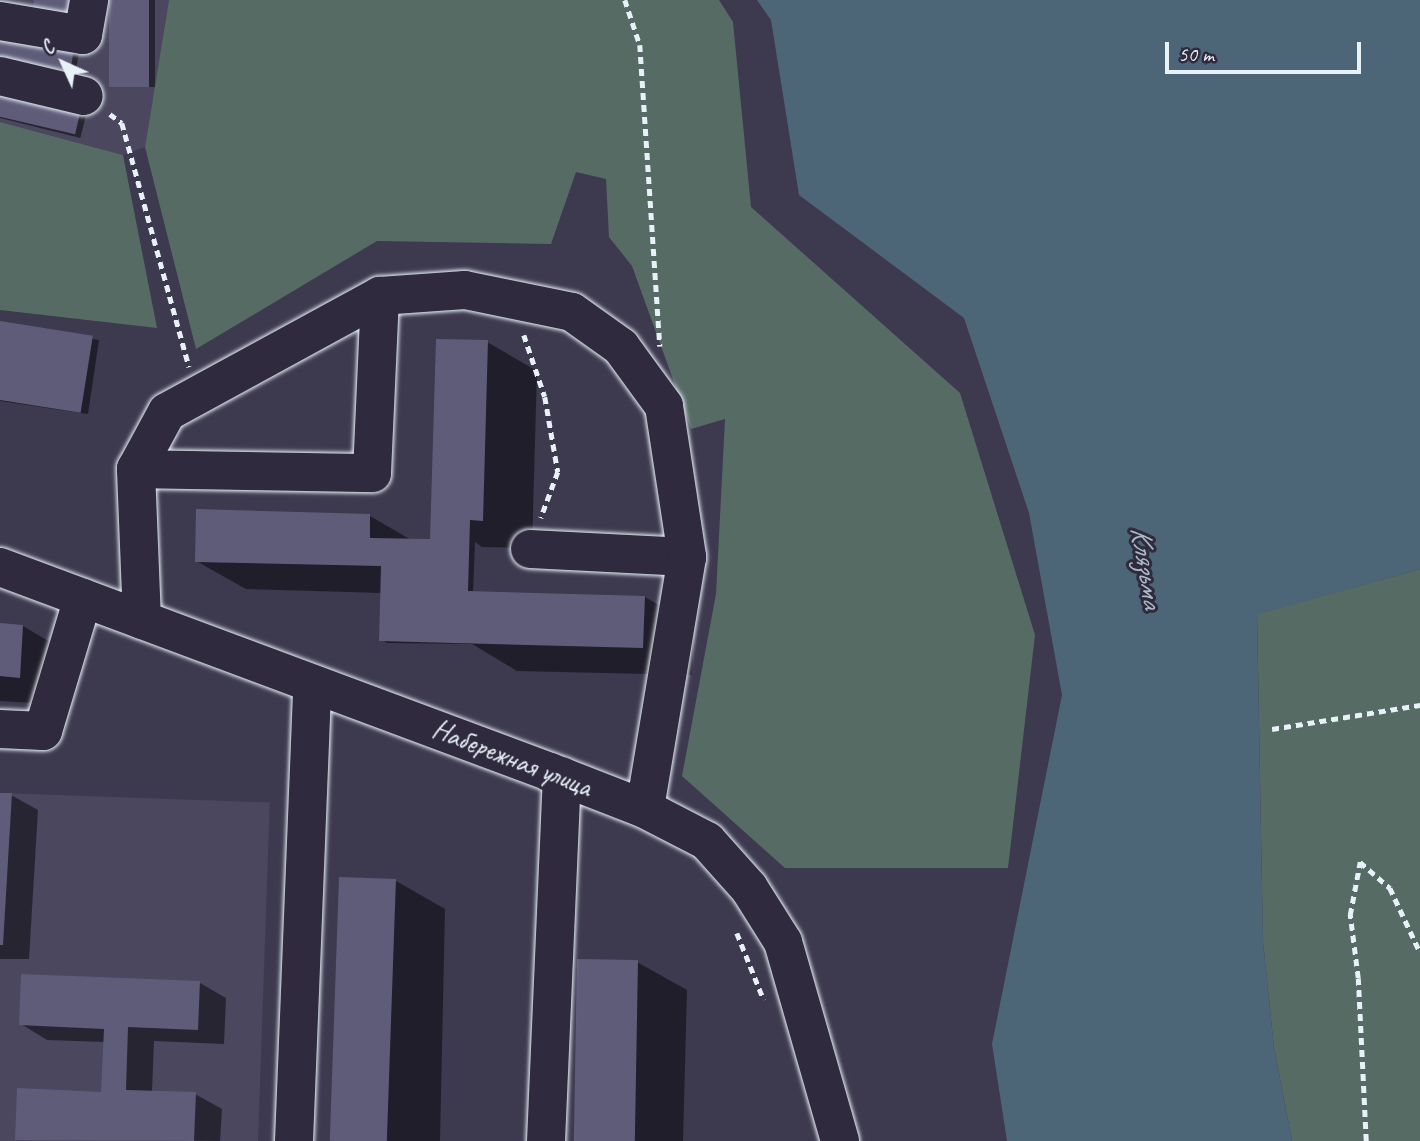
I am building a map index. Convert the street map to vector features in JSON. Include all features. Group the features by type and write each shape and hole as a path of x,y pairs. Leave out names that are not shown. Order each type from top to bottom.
{"street":[{"path":"0,21 83,35 89,0"},
{"path":"0,76 84,96"},
{"path":"142,620 136,469 167,412 380,296 465,290 572,312 621,347 664,406 687,557 645,809"},
{"path":"136,469 372,472 380,296"},
{"path":"530,549 687,557"},
{"name":"Набережная улица","path":"0,567 562,776 645,809 707,841 749,888 783,942 840,1141"},
{"path":"0,729 43,731 83,598"},
{"path":"294,1141 312,685"},
{"path":"546,1141 562,776"}],"path":[{"path":"625,0 640,44 661,351"},
{"path":"84,96 122,123 197,395"},
{"path":"516,328 526,336 545,397 558,472 530,549"},
{"path":"1272,729 1420,705"},
{"path":"1366,1141 1358,978 1350,915 1360,862 1390,888 1420,953"},
{"path":"731,919 766,1004"}],"shaded area":[{"path":"0,0 169,0 145,147 123,155 0,122"},
{"path":"0,793 270,802 258,1141 0,1141"}],"green space":[{"path":"169,0 719,0 733,22 751,207 960,393 1035,635 1008,868 785,868 682,776 716,594 725,419 691,429 632,266 609,237 606,179 576,172 551,244 377,241 196,349 145,147"},
{"path":"0,122 123,155 157,328 0,310"},
{"path":"1420,569 1420,1141 1292,1141 1274,1048 1263,942 1257,614"}],"water":[{"name":"Клязьма","path":"757,0 1420,0 1420,569 1257,615 1263,942 1274,1048 1292,1141 1007,1141 992,1044 1062,695 1029,513 964,318 799,195 771,20"}],"building":[{"path":"34,0 74,0 70,21 32,14"},
{"path":"109,0 149,0 149,87 109,87"},
{"path":"0,36 74,48 70,71 0,60"},
{"path":"0,86 82,105 75,134 0,117"},
{"path":"0,321 93,336 81,413 0,400"},
{"path":"436,339 488,340 483,521 470,520 468,591 645,596 643,648 379,641 381,566 195,562 196,509 370,514 370,538 430,539"},
{"path":"0,623 23,625 20,678 0,676"},
{"path":"0,793 12,793 3,945 0,945"},
{"path":"339,877 396,879 387,1141 330,1141"},
{"path":"577,959 638,960 635,1141 574,1141"},
{"path":"21,974 200,981 198,1030 128,1027 126,1090 196,1092 194,1141 15,1140 17,1088 101,1092 104,1029 19,1025"}]}
